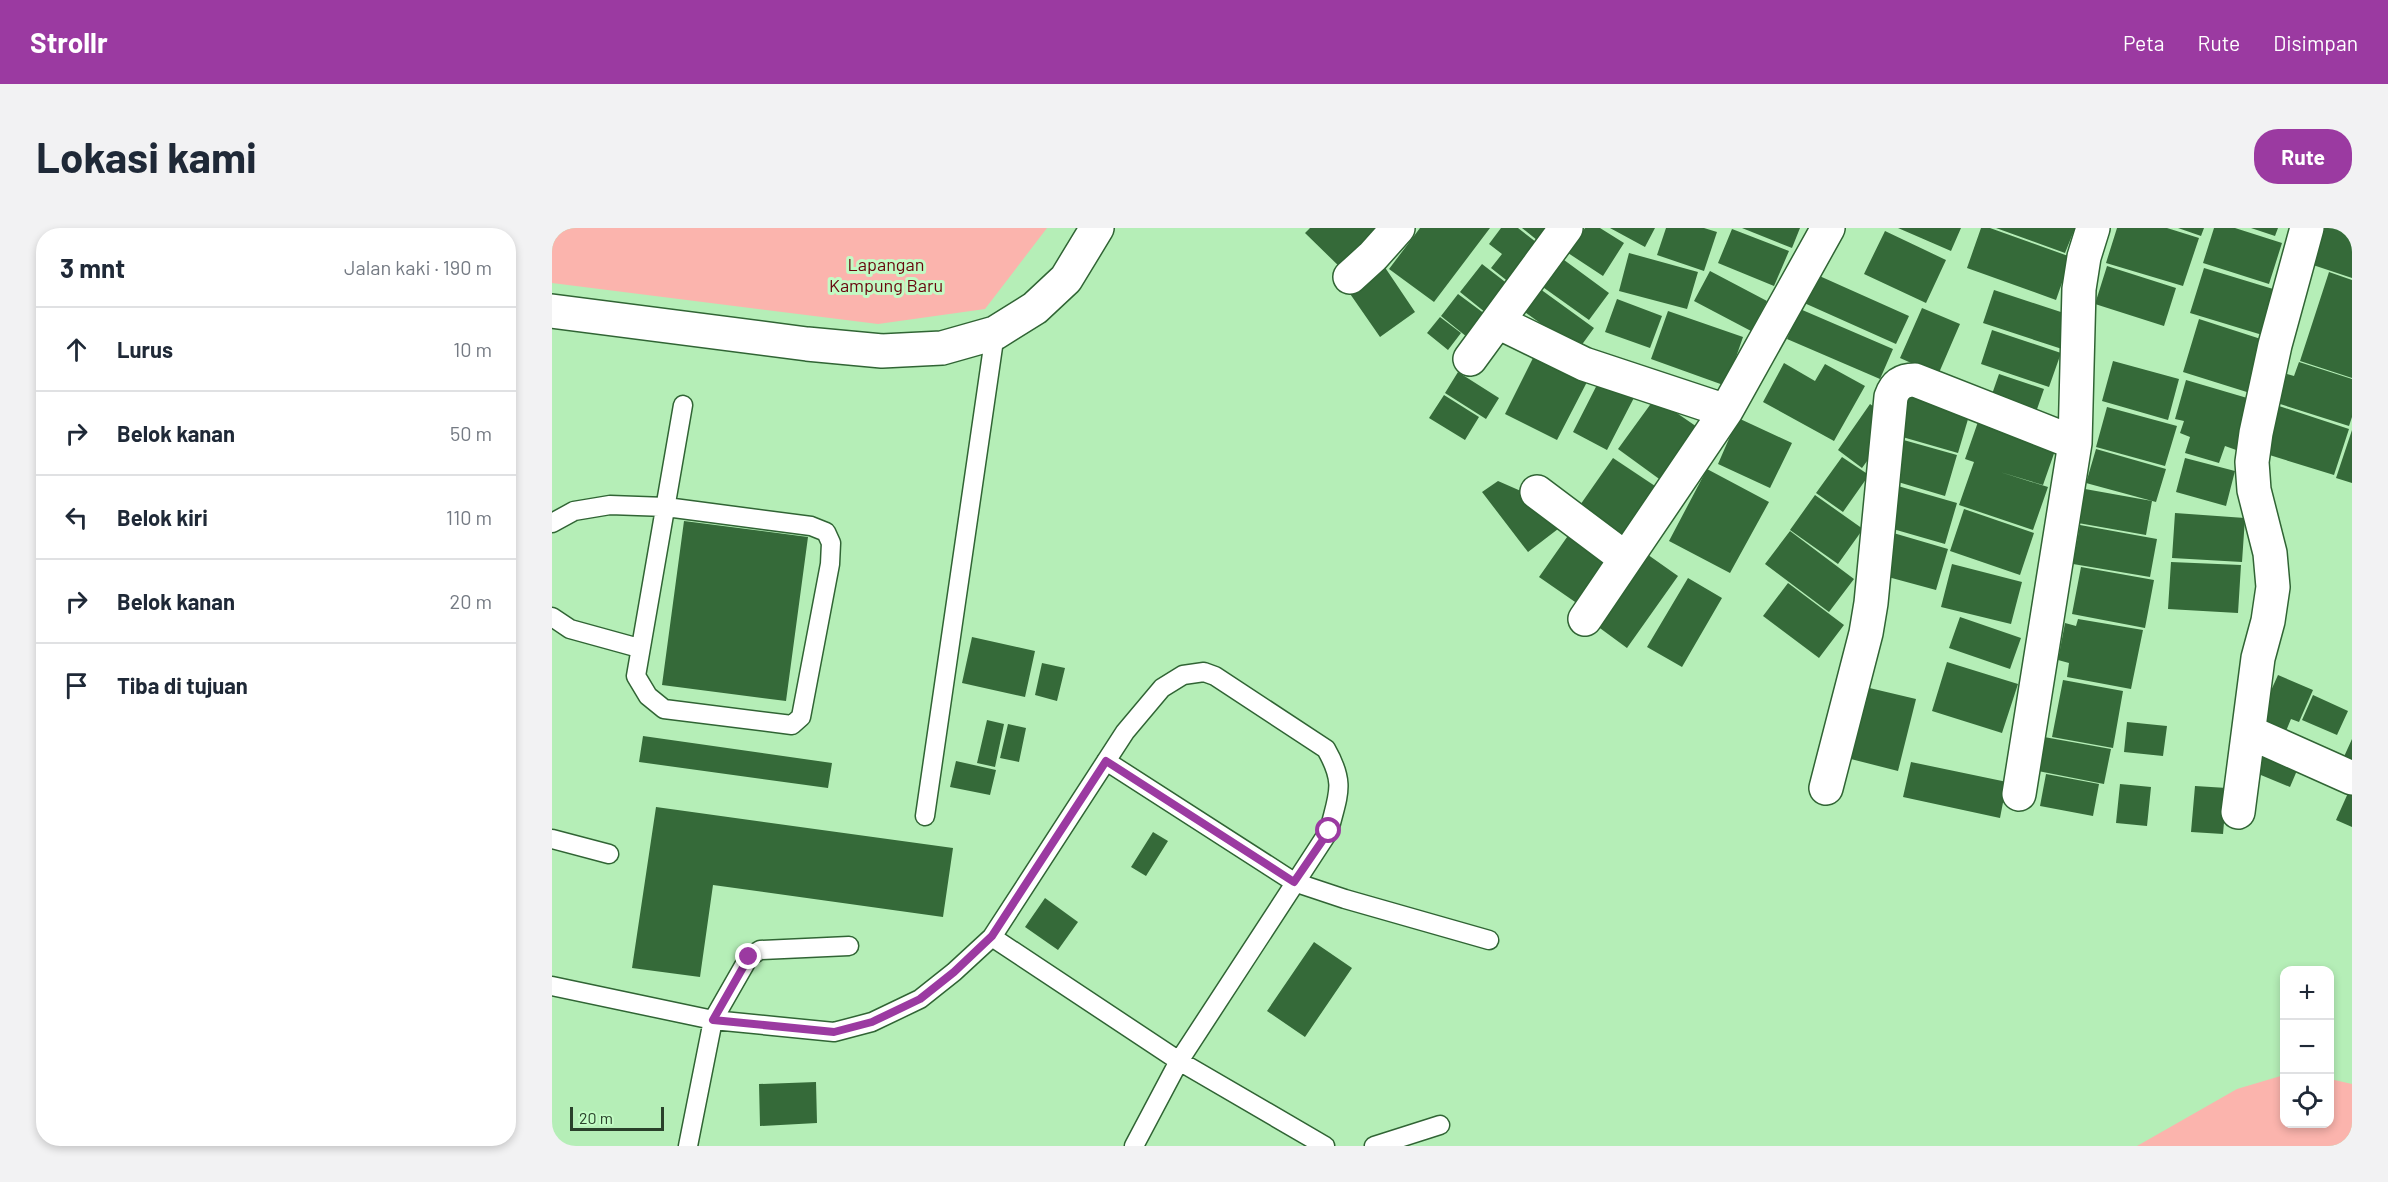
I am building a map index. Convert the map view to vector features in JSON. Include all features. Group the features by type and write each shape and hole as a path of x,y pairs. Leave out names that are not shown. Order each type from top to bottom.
{"street":[{"path":"552,310 807,344 882,351 942,348 995,333 1035,308 1066,279 1097,228"},
{"path":"1350,277 1398,228"},
{"path":"1470,359 1566,228"},
{"path":"1585,619 1726,411 1828,228"},
{"path":"2019,794 2075,443 2079,289 2084,257 2093,228"},
{"path":"2238,812 2258,658 2268,621 2273,587 2270,553 2254,490 2252,462 2275,345 2307,228"},
{"path":"1498,322 1584,364 1726,411"},
{"path":"1826,788 1866,633 1871,603 1891,397 1894,389 1908,380 1915,380 2075,443"},
{"path":"1537,492 1625,558"},
{"path":"2249,732 2352,778"}],"lane":[{"path":"925,816 995,333"},
{"path":"552,523 574,511 609,505 666,507 811,526 826,532 831,543 830,564 801,717 792,725 664,709 648,696 636,676 639,648 666,507 683,405"},
{"path":"552,617 570,629 639,648"},
{"path":"552,986 713,1020 834,1032 872,1022 920,999 954,972 992,936 1125,732 1162,688 1183,675 1204,672 1215,675 1326,749 1337,768 1340,787 1329,831 1179,1061 1134,1146"},
{"path":"1106,761 1294,882 1489,940"},
{"path":"552,839 609,854"},
{"path":"992,936 1179,1061 1324,1146"},
{"path":"688,1146 713,1020 749,957 760,950 849,946"},
{"path":"1374,1146 1440,1125"}],"green space":[{"name":"Lapangan Kampung Baru","path":"552,228 1047,228 985,309 878,324 552,283"},
{"path":"2280,1076 2280,1128 2334,1128 2334,1080 2352,1084 2352,1146 2137,1146 2237,1089"}],"building":[{"path":"1310,228 1377,228 1347,274 1305,233"},
{"path":"1420,228 1490,228 1434,302 1389,269"},
{"path":"1501,228 1518,228 1545,249 1515,287 1491,268 1502,254 1489,244"},
{"path":"1522,228 1556,228 1543,245"},
{"path":"1585,228 1600,228 1624,243 1603,276 1568,253"},
{"path":"1610,228 1655,228 1645,247"},
{"path":"1666,228 1704,228 1717,232 1704,271 1657,255"},
{"path":"1742,228 1800,228 1792,248"},
{"path":"1898,228 1961,228 1951,251"},
{"path":"1981,228 1990,228 2071,257 2056,300 1967,268"},
{"path":"1996,228 2075,228 2065,253"},
{"path":"2117,228 2167,228 2199,238 2183,286 2106,263"},
{"path":"2178,228 2204,228 2201,236"},
{"path":"2214,228 2235,228 2282,243 2269,284 2203,263"},
{"path":"2251,228 2278,228 2275,236"},
{"path":"2325,228 2352,228 2352,278 2313,265"},
{"path":"1732,229 1789,251 1774,286 1718,263"},
{"path":"1885,231 1946,260 1926,303 1864,274"},
{"path":"1629,253 1698,272 1687,309 1619,291"},
{"path":"1560,257 1609,293 1589,320 1540,285"},
{"path":"1382,263 1415,312 1380,337 1346,288"},
{"path":"1482,264 1513,288 1491,317 1460,292"},
{"path":"2107,266 2176,288 2164,326 2095,304"},
{"path":"2204,268 2283,292 2269,337 2190,313"},
{"path":"1710,271 1767,301 1751,331 1694,301"},
{"path":"2329,272 2352,280 2352,378 2300,361"},
{"path":"1815,274 1909,316 1896,344 1802,302"},
{"path":"1536,286 1594,328 1578,350 1519,308"},
{"path":"1994,290 2073,316 2062,349 1983,323"},
{"path":"1458,294 1485,314 1467,337 1441,316"},
{"path":"1617,299 1662,316 1650,348 1605,332"},
{"path":"1922,308 1960,324 1938,375 1900,358"},
{"path":"1800,309 1893,349 1880,379 1787,339"},
{"path":"1668,311 1743,337 1726,386 1651,359"},
{"path":"1440,317 1461,333 1448,350 1427,333"},
{"path":"2199,319 2267,341 2250,393 2183,372"},
{"path":"1992,330 2061,353 2049,387 1981,364"},
{"path":"1535,354 1588,380 1557,440 1505,414"},
{"path":"2113,361 2179,379 2168,420 2102,401"},
{"path":"2299,362 2352,379 2352,417 2349,426 2277,403 2287,374 2294,376"},
{"path":"1784,363 1815,381 1825,364 1865,386 1834,441 1763,402"},
{"path":"1458,372 1499,398 1486,419 1445,393"},
{"path":"1603,373 1638,390 1607,450 1573,432"},
{"path":"1999,374 2044,389 2035,415 1990,400"},
{"path":"2186,380 2254,400 2239,451 2225,446 2219,463 2185,453 2190,437 2180,433 2184,421 2175,419"},
{"path":"1905,390 1971,409 1958,453 1892,434"},
{"path":"1444,395 1479,417 1465,440 1429,418"},
{"path":"1655,398 1700,429 1662,481 1618,449"},
{"path":"1870,404 1887,416 1883,439 1862,468 1838,450"},
{"path":"2279,406 2349,429 2334,475 2263,453"},
{"path":"2107,407 2177,426 2165,466 2096,447"},
{"path":"1738,418 1792,443 1770,488 1718,464"},
{"path":"1979,419 2057,445 2043,485 2000,472 2048,487 2033,530 1959,505 1974,462 1965,459"},
{"path":"2352,430 2352,483 2336,478"},
{"path":"1900,439 1957,455 1945,496 1888,479"},
{"path":"2096,449 2166,469 2156,502 2086,483"},
{"path":"1842,457 1869,475 1843,512 1816,493"},
{"path":"1613,458 1658,488 1624,539 1578,508"},
{"path":"2185,458 2235,471 2226,506 2176,492"},
{"path":"1707,469 1769,502 1730,573 1669,541"},
{"path":"1498,481 1530,495 1558,529 1528,552 1482,492"},
{"path":"1898,486 1957,503 1945,544 1886,527"},
{"path":"2085,489 2152,501 2146,535 2078,523"},
{"path":"1815,495 1863,529 1838,564 1790,530"},
{"path":"1964,509 2034,533 2020,575 1950,551"},
{"path":"2175,513 2245,518 2242,562 2172,558"},
{"path":"684,521 808,537 786,701 662,685"},
{"path":"2080,525 2157,539 2150,577 2073,564"},
{"path":"1572,530 1611,558 1578,604 1539,577"},
{"path":"1790,531 1854,579 1829,612 1765,564"},
{"path":"1890,532 1948,549 1936,590 1877,574"},
{"path":"1644,552 1678,576 1627,648 1593,623"},
{"path":"2171,562 2241,565 2238,613 2168,609"},
{"path":"1952,564 2022,582 2011,624 1941,607"},
{"path":"2081,567 2154,580 2145,628 2072,614"},
{"path":"1688,578 1722,598 1682,667 1647,647"},
{"path":"1788,583 1844,625 1819,658 1763,616"},
{"path":"1960,617 2021,638 2010,669 1949,648"},
{"path":"2078,619 2143,630 2131,689 2067,677 2069,663 2058,660 2065,623 2076,626"},
{"path":"972,637 1035,651 1025,697 962,683"},
{"path":"1947,662 2018,684 2002,733 1932,711"},
{"path":"1042,663 1065,668 1057,701 1035,695"},
{"path":"2278,675 2313,690 2299,722 2291,719 2283,738 2255,726"},
{"path":"2063,680 2123,691 2113,748 2052,737"},
{"path":"1861,686 1916,699 1898,771 1843,757"},
{"path":"2313,695 2348,711 2337,735 2302,720"},
{"path":"987,720 1004,724 995,767 977,763"},
{"path":"2127,722 2167,726 2163,756 2124,752"},
{"path":"1008,724 1026,728 1019,762 1000,758"},
{"path":"643,736 832,763 828,788 639,762"},
{"path":"2044,737 2111,749 2104,784 2038,771"},
{"path":"2352,739 2352,766 2342,761"},
{"path":"2267,747 2301,761 2290,787 2256,773"},
{"path":"956,761 996,770 990,795 950,787"},
{"path":"1911,762 2007,782 2000,818 1903,797"},
{"path":"2046,774 2099,784 2093,816 2040,806"},
{"path":"2120,784 2151,787 2147,826 2116,823"},
{"path":"2352,784 2352,827 2336,820"},
{"path":"2195,786 2227,788 2223,834 2191,832"},
{"path":"656,807 953,848 943,917 713,885 700,977 632,968"},
{"path":"1153,832 1168,841 1146,876 1131,867"},
{"path":"1045,898 1078,922 1058,950 1025,927"},
{"path":"1314,942 1352,968 1305,1037 1267,1011"},
{"path":"816,1082 817,1123 760,1126 759,1084"}],"route":[{"path":"749,957 713,1020 834,1032 872,1022 920,999 954,972 992,936 1106,761 1294,882 1329,831"}]}
